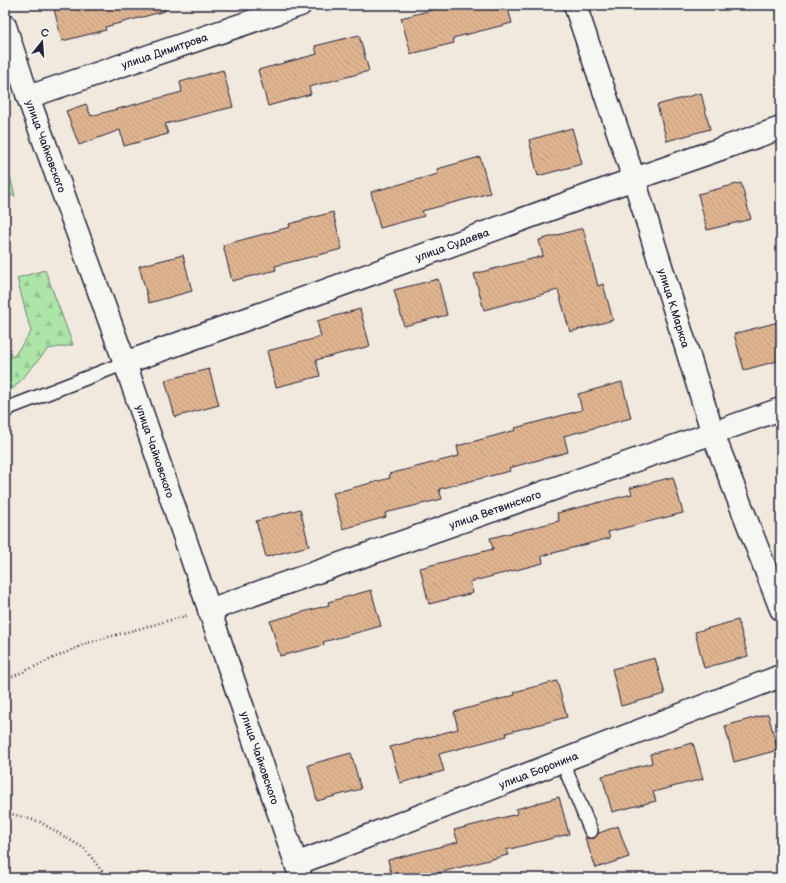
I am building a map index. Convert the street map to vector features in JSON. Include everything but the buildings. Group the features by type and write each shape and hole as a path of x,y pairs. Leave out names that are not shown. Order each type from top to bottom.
{"street":[{"name":"улица Димитрова","path":"28,97 300,5"},
{"name":"улица К.Маркса","path":"575,5 634,179 713,434 781,609"},
{"name":"улица Чайковского","path":"5,26 28,97 125,363 299,871"},
{"name":"улица Судаева","path":"125,363 634,179 781,128"},
{"name":"улица Ветвинского","path":"209,610 781,410"},
{"name":"улица Боронина","path":"299,871 562,761 781,676"}],"lane":[{"path":"7,409 125,363"},
{"path":"562,761 591,831"}],"path":[{"path":"5,680 87,643 209,610"},
{"path":"5,812 40,822 85,849 107,878"}],"green space":[{"path":"5,156 15,196 5,194"},
{"path":"45,270 73,345 48,349 14,388 5,391 5,358 14,356 31,332 17,278"}]}
